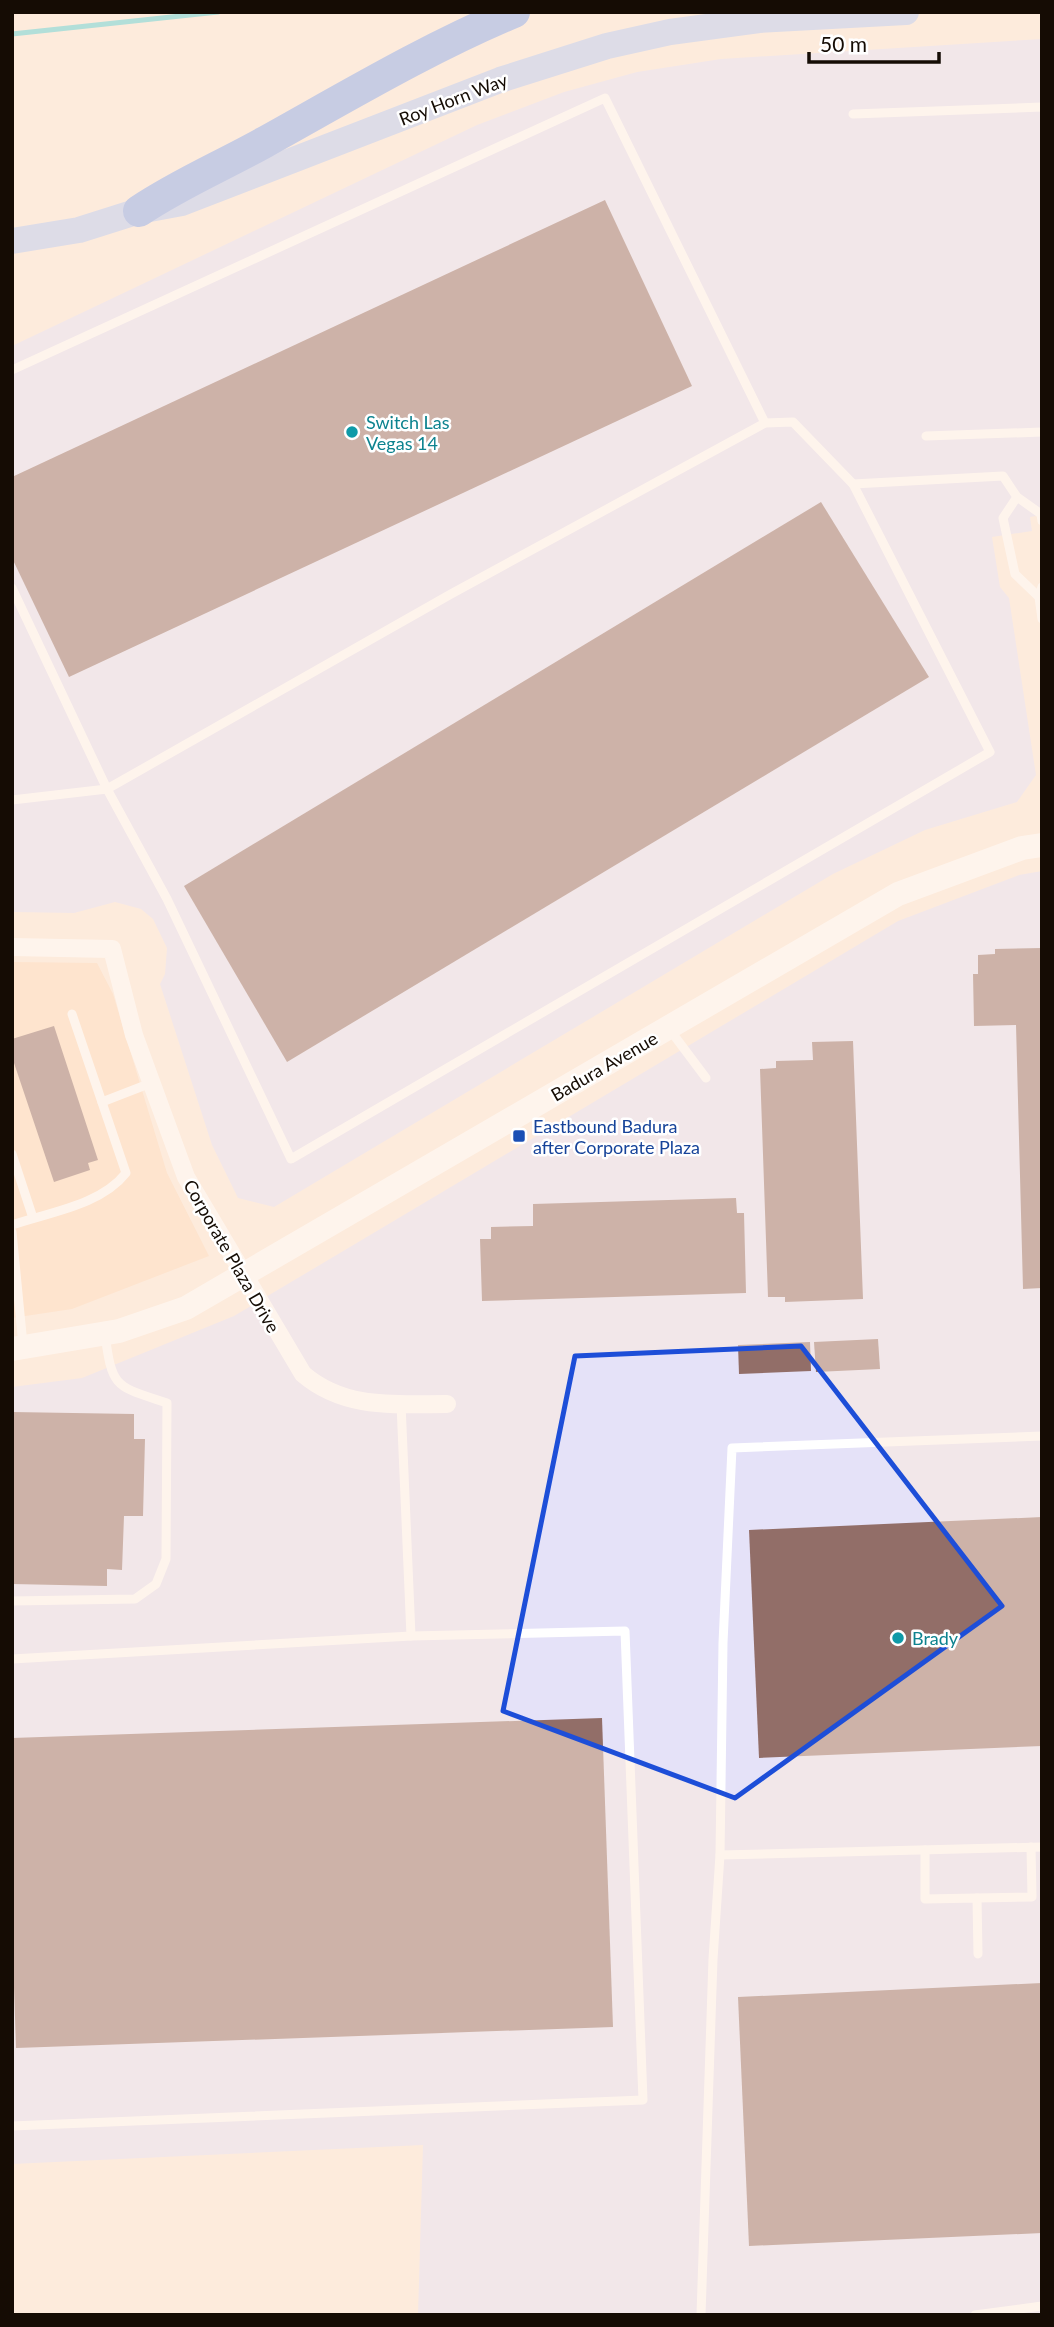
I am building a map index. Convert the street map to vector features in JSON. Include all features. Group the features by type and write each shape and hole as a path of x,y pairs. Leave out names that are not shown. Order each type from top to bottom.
{"highway":[{"path":"139,211 176,187 228,163 363,87 514,12"}],"main road":[{"name":"Roy Horn Way","path":"12,241 79,230 139,211 182,203 500,80 607,46 670,32 759,20 906,12"},
{"name":"Badura Avenue","path":"18,1348 105,1334 186,1308 898,894 1022,848 1042,845"}],"street":[{"name":"Corporate Plaza Drive","path":"12,947 112,949 134,1035 186,1177 303,1374 317,1385 344,1399 401,1404 447,1404"}],"lane":[{"path":"12,370 604,98 765,423"},
{"path":"853,114 1042,107"},
{"path":"12,589 107,789 167,900 290,1159 990,752 853,484 793,422 765,423 463,588 107,789 12,800"},
{"path":"926,436 1042,432"},
{"path":"853,484 1003,476 1017,497 1041,514 1042,521"},
{"path":"1017,497 1003,518 1015,574 1040,592 1042,619"},
{"path":"12,1225 99,1196 117,1185 126,1173 72,1014"},
{"path":"669,1028 706,1079"},
{"path":"102,1102 151,1083"},
{"path":"12,1154 33,1218"},
{"path":"12,1232 18,1348"},
{"path":"12,1601 135,1600 156,1584 166,1559 167,1403 135,1392 117,1382 109,1370 105,1334"},
{"path":"401,1404 411,1636"},
{"path":"701,2315 713,1959 720,1855 723,1643 732,1448 1042,1436"},
{"path":"12,1659 411,1636 625,1631 643,2100 12,2126"},
{"path":"925,1850 925,1899 1032,1897 1031,1847"},
{"path":"720,1855 1042,1847"},
{"path":"977,1898 978,1954"},
{"path":"975,2315 1041,2309"}],"highlighted area":[{"path":"801,1346 1002,1606 735,1798 503,1711 575,1356"}],"shaded area":[{"path":"1042,39 1042,515 1030,517 1032,531 992,537 1000,587 1009,598 1036,775 1017,802 925,830 833,874 274,1207 238,1198 212,1145 160,984 165,974 167,948 153,919 141,909 115,902 74,913 12,912 12,346 477,125 564,92 637,72 721,59"},
{"path":"1042,871 1042,2315 418,2315 423,2145 12,2164 12,1387 82,1378 234,1316 898,921 1019,875"},
{"path":"12,962 97,963 113,994 167,1173 209,1256 72,1309 12,1318"}],"building":[{"name":"Switch Las Vegas 14","path":"605,200 692,386 69,677 12,558 12,477"},
{"path":"821,502 929,677 287,1062 184,886"},
{"path":"1042,948 1042,1288 1023,1289 1016,1025 974,1026 973,974 978,974 978,955 995,954 995,949"},
{"path":"54,1026 98,1160 88,1163 90,1170 54,1182 12,1057 12,1039"},
{"path":"853,1041 863,1299 785,1302 785,1297 768,1297 760,1069 776,1068 776,1061 813,1060 812,1042"},
{"path":"736,1198 737,1213 744,1213 746,1293 482,1301 480,1239 491,1239 491,1227 533,1226 533,1204"},
{"path":"878,1339 880,1369 816,1372 814,1342"},
{"path":"810,1342 811,1371 739,1374 738,1345"},
{"path":"12,1412 134,1414 134,1439 145,1439 143,1516 124,1516 122,1570 107,1569 107,1586 12,1584"},
{"name":"Brady","path":"1042,1517 1042,1746 759,1758 749,1530"},
{"path":"602,1718 613,2027 16,2048 12,1927 12,1738"},
{"path":"1042,1983 1042,2233 749,2246 738,1997"}],"waterway":[{"path":"12,34 218,12"}],"place":[{"name":"Switch Las Vegas 14","path":"352,432"},
{"name":"Eastbound Badura after Corporate Plaza","path":"519,1136"},
{"name":"Brady","path":"898,1638"}]}
